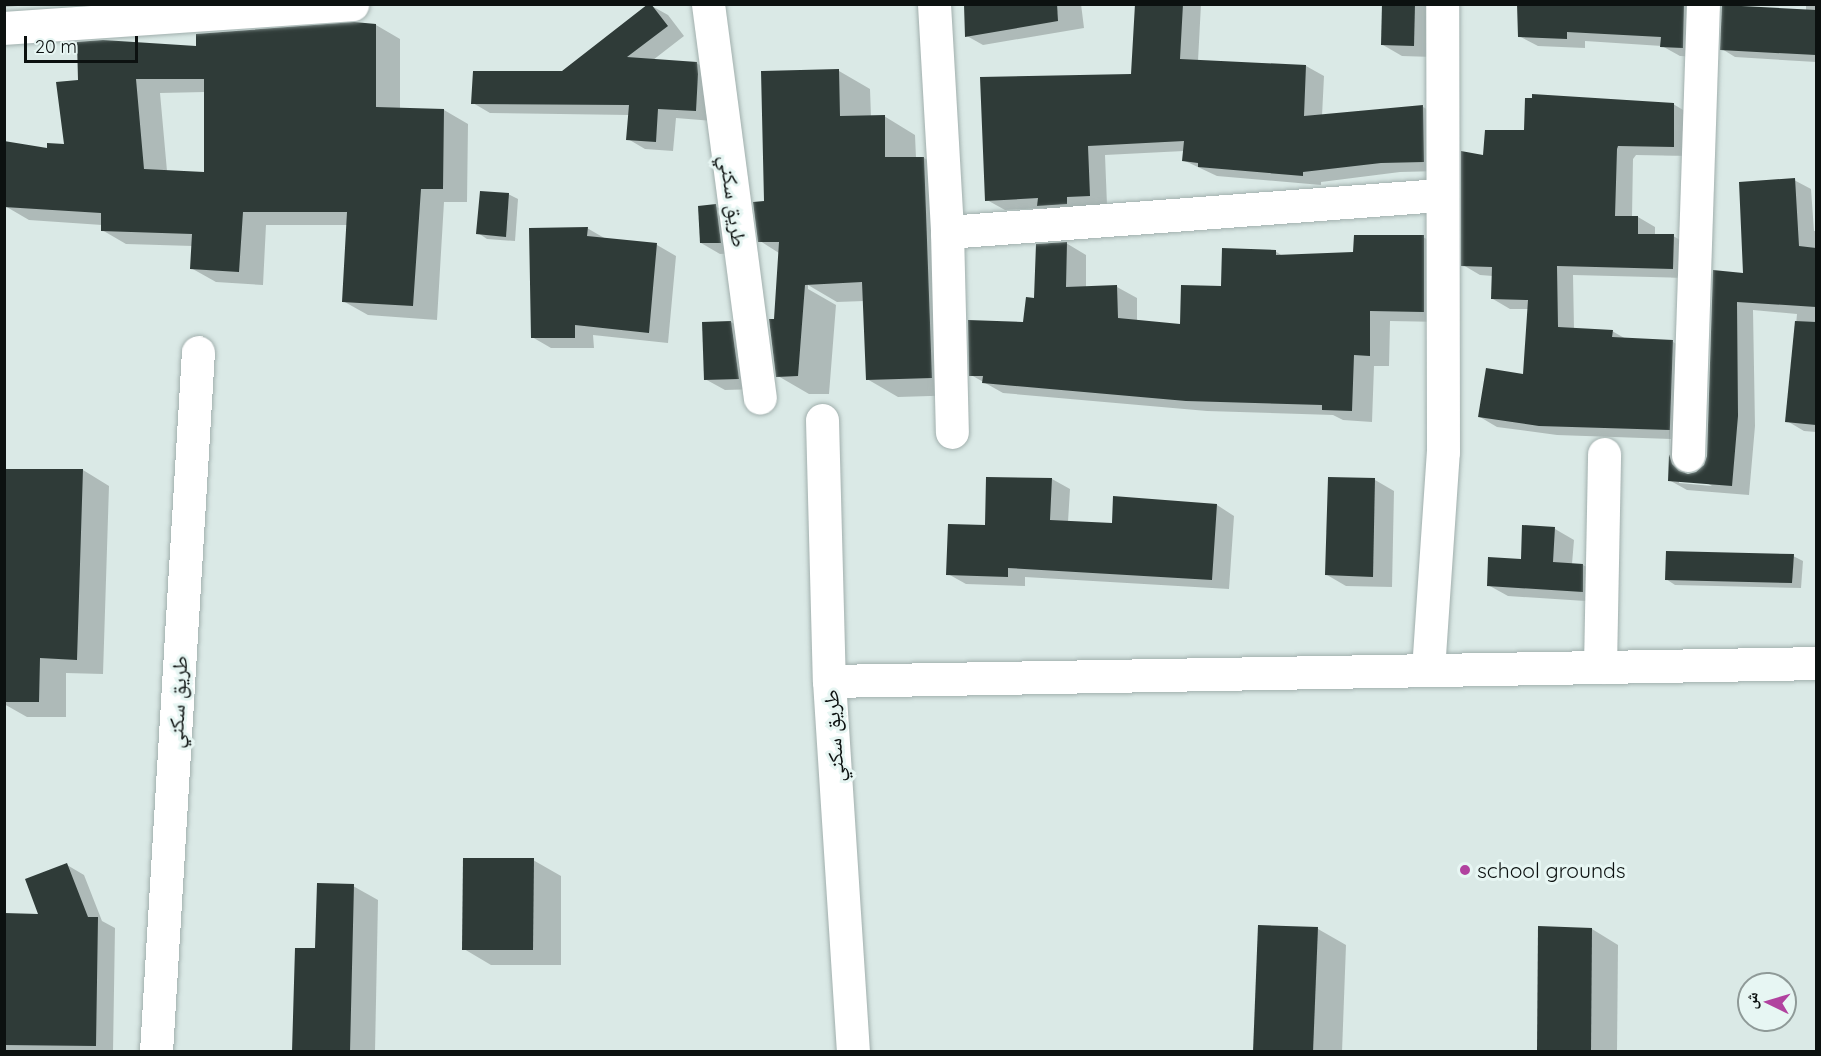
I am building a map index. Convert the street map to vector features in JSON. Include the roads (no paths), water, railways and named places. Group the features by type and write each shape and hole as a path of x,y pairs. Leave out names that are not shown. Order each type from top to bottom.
{"street":[{"name":"طريق سكني","path":"708,4 760,398"},
{"path":"934,4 947,232 952,432"},
{"path":"1428,670 1443,452 1442,4"},
{"path":"1688,455 1703,4"},
{"path":"4,27 342,5"},
{"path":"947,232 1442,195"},
{"name":"طريق سكني","path":"156,1052 198,351"},
{"name":"طريق سكني","path":"822,420 829,681 853,1052"},
{"path":"1600,667 1604,454"},
{"path":"829,681 1816,663"}],"place":[{"name":"school grounds","path":"1465,870"}]}
